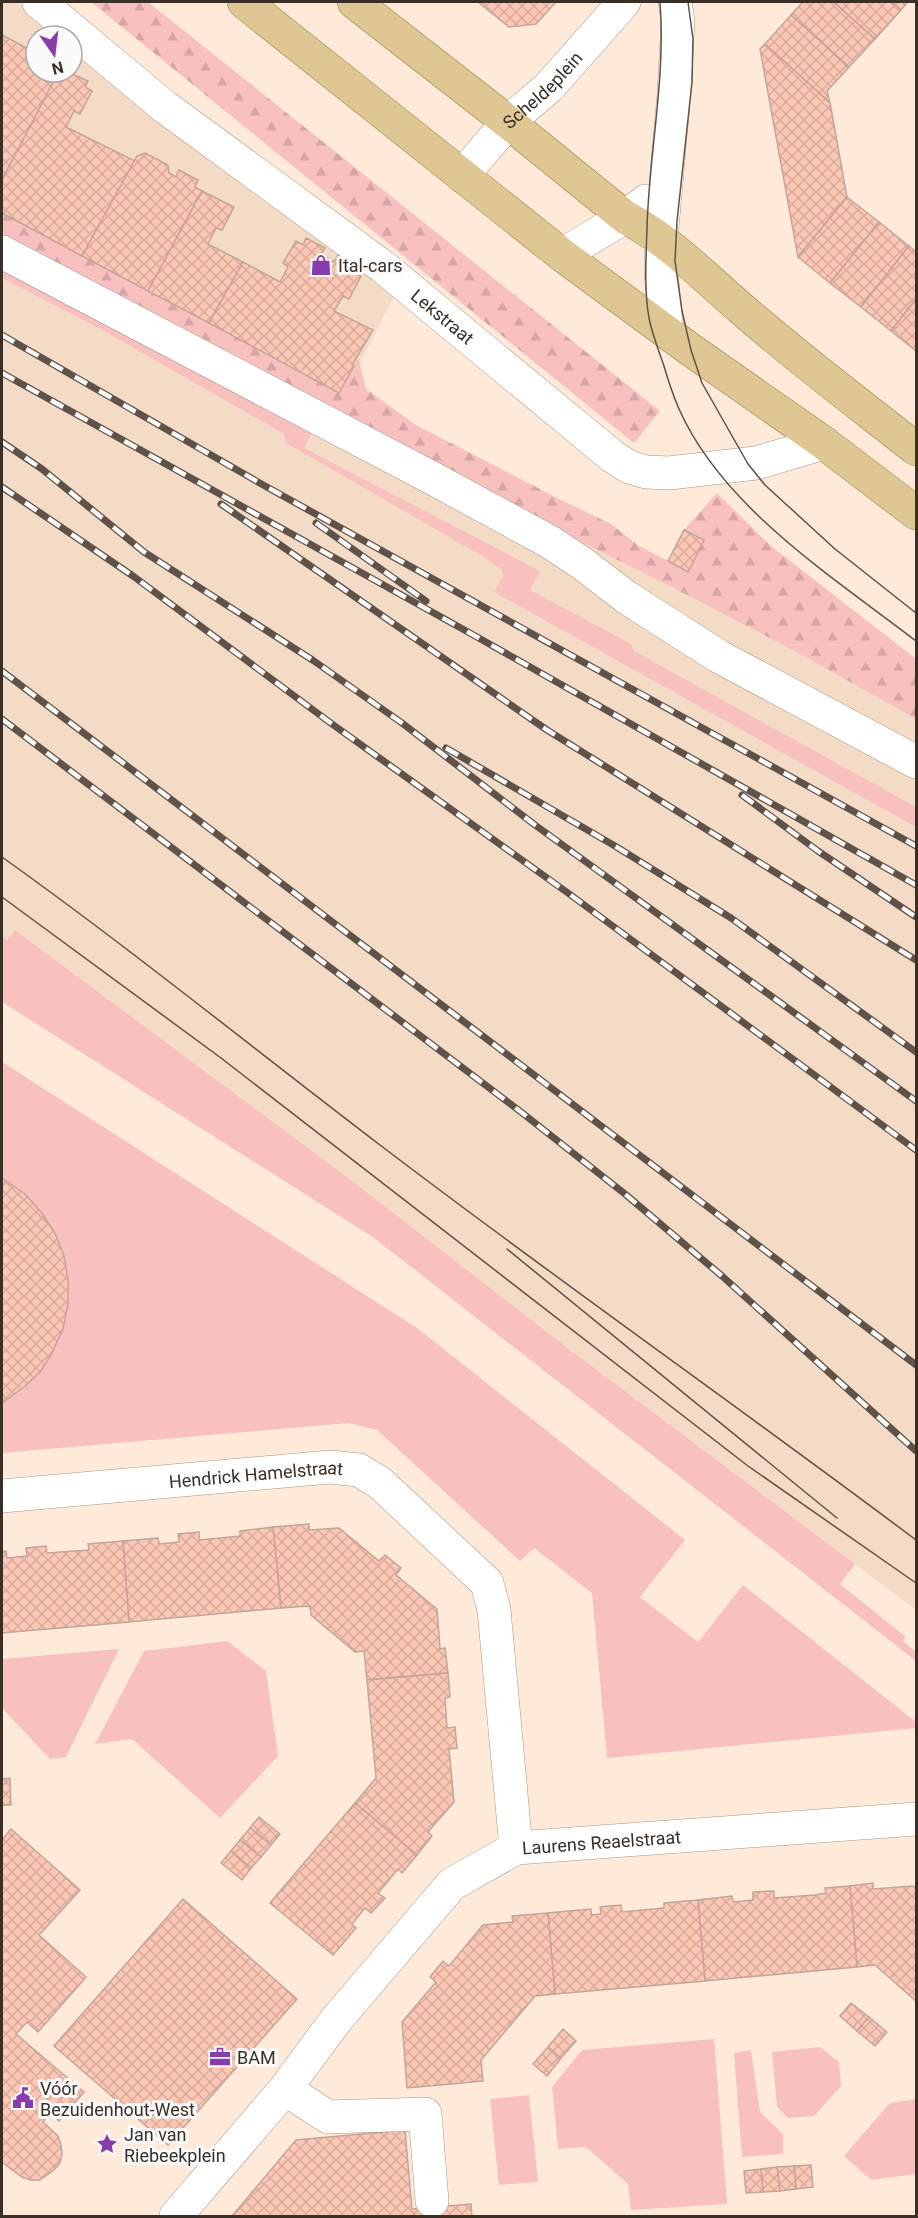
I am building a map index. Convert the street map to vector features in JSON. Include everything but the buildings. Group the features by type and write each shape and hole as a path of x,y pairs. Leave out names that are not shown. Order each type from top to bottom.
{"main road":[{"path":"244,2 562,255 824,443 916,513"},
{"path":"354,2 625,217 647,228 676,249 745,312 916,450"}],"street":[{"name":"Lekstraat","path":"39,2 165,106 382,266 612,456 629,466 646,472 669,473 756,463 824,443"},
{"name":"Scheldeplein","path":"462,176 508,122 549,87 624,2"},
{"path":"668,332 661,272 660,239 678,21 675,2"},
{"path":"562,255 625,217 665,186"},
{"path":"2,252 424,473 541,537 583,564 626,597 718,656 916,762"},
{"name":"Hendrick Hamelstraat","path":"2,1496 330,1467 359,1470 380,1483 487,1583 494,1610 516,1848"},
{"name":"Laurens Reaelstraat","path":"176,2217 285,2089 336,2020 452,1884 516,1848 916,1819"},
{"path":"285,2089 328,2117 425,2114 432,2201"}],"shaded area":[{"path":"2,2 24,2 50,24 24,24 24,84 84,84 84,51 397,290 336,411 916,710 916,1610 565,1346 351,1180 15,930 6,941 2,937"}],"green space":[{"path":"91,2 148,2 660,411 634,443"},
{"path":"2,213 339,392 358,357 366,389 416,425 611,524 639,546 688,571 684,530 717,493 771,546 916,659 916,719 804,656 549,526 2,239"},
{"path":"2,265 313,429 304,448 540,571 530,590 631,644 634,651 916,807 916,827 494,592 503,576 502,570 484,557 286,443 284,434 95,326 2,278"},
{"path":"15,930 351,1180 565,1346 855,1564 840,1584 906,1637 903,1641 916,1652 916,1661 374,1238 2,1002 2,937 7,940"},
{"path":"2,1062 417,1328 685,1540 640,1597 698,1642 743,1585 916,1722 916,1728 607,1758 592,1593 534,1548 520,1561 377,1430 348,1423 2,1453"},
{"path":"227,1641 266,1671 278,1756 220,1818 132,1739 95,1744 144,1651"},
{"path":"119,1649 66,1757 50,1759 2,1708 2,1659"},
{"path":"714,2039 727,2204 631,2210 628,2184 586,2147 558,2149 552,2087 582,2050"},
{"path":"820,2047 839,2062 841,2086 814,2116 788,2118 777,2107 772,2052"},
{"path":"751,2050 760,2112 783,2134 783,2154 742,2157 734,2053"},
{"path":"529,2095 538,2182 499,2185 490,2099"},
{"path":"916,2099 916,2174 871,2180 844,2156 890,2103"}],"tram line":[{"path":"660,2 661,59 648,200 647,307 650,324 679,409 698,445 751,509 816,566 916,641"},
{"path":"688,2 693,39 692,82 675,261 682,311 702,383 748,464 765,485 835,549 916,613"},
{"path":"2,857 145,963 447,1195 916,1540"},
{"path":"2,897 221,1058 748,1466 916,1583"},
{"path":"507,1249 837,1518"}],"railway":[{"path":"2,335 265,486 916,846"},
{"path":"2,373 477,637 916,885"},
{"path":"2,442 42,469 144,552 314,661 402,723 535,825 916,1101"},
{"path":"2,487 133,576 916,1150"},
{"path":"221,504 547,730 916,960"},
{"path":"316,523 426,601"},
{"path":"2,671 916,1365"},
{"path":"2,719 521,1112 625,1194 722,1276 916,1451"},
{"path":"446,748 615,846 731,918 916,1052"},
{"path":"742,795 818,851 916,917"}],"place":[{"name":"Ital-cars","path":"321,265"},
{"name":"BAM","path":"220,2057"},
{"name":"Vóór Bezuidenhout-West","path":"23,2098"},
{"name":"Jan van Riebeekplein","path":"107,2144"}]}
